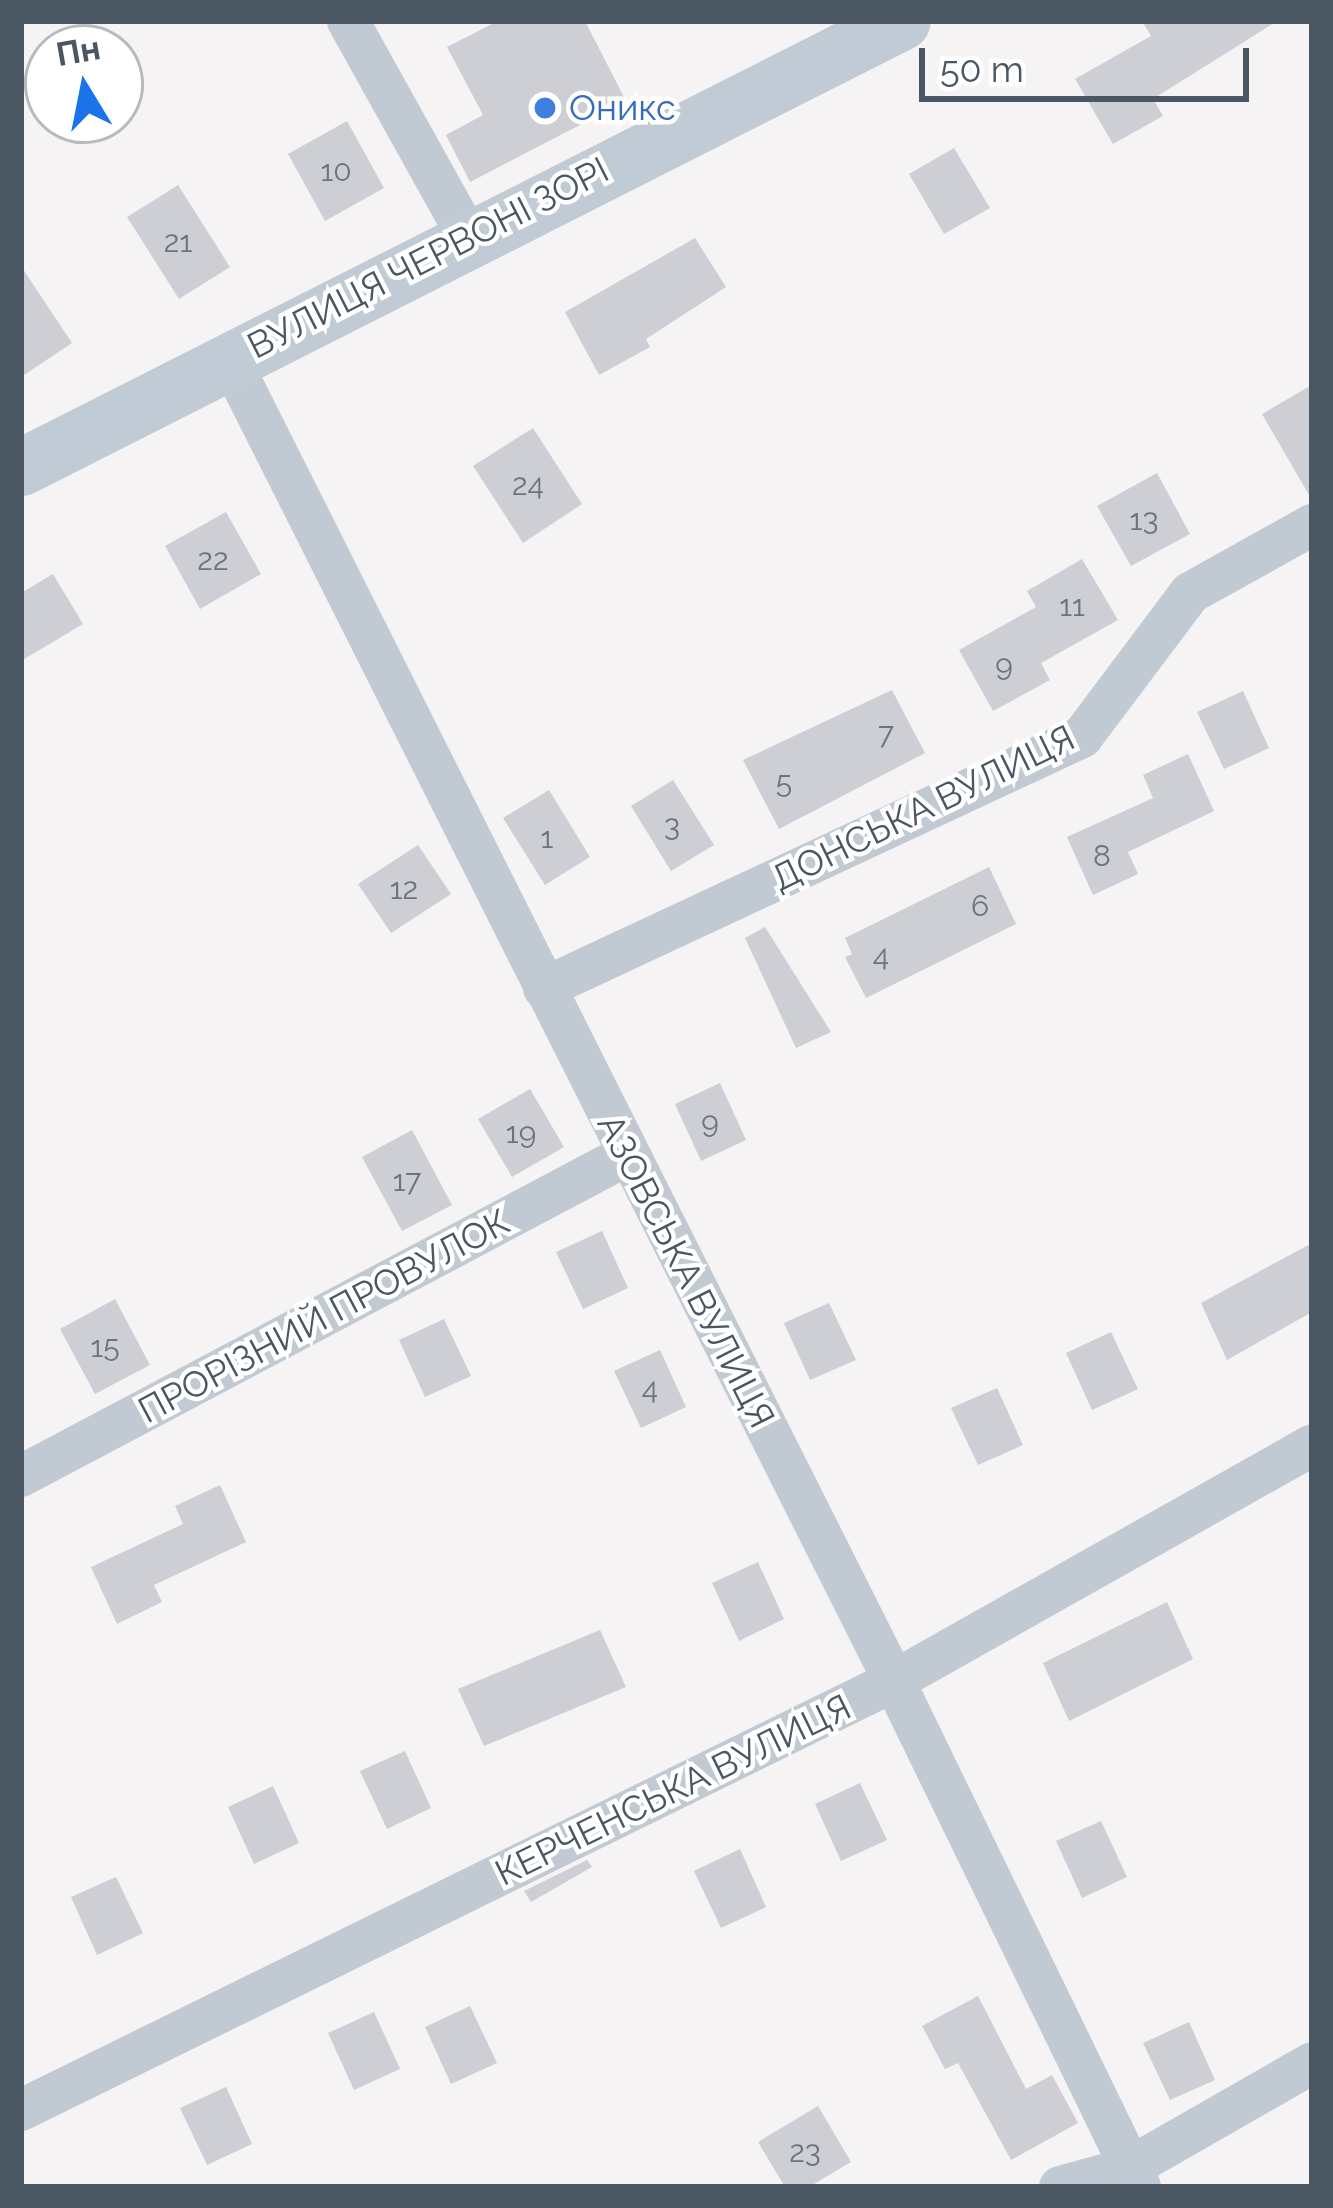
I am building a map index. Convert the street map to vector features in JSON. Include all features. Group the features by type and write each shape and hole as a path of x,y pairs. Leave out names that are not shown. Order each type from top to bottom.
{"street":[{"path":"348,21 469,238"},
{"name":"ВУЛИЦЯ ЧЕРВОНІ ЗОРІ","path":"21,467 902,21"},
{"name":"АЗОВСЬКА ВУЛИЦЯ","path":"229,358 894,1681 1134,2178"},
{"name":"ДОНСЬКА ВУЛИЦЯ","path":"544,988 1082,736 1190,592 1312,525"},
{"name":"ПРОРІЗНИЙ ПРОВУЛОК","path":"21,1476 627,1155"},
{"name":"КЕРЧЕНСЬКА ВУЛИЦЯ","path":"21,2110 894,1681 1312,1445"},
{"path":"1060,2187 1134,2178 1312,2063"}],"building":[{"name":"Оникс","path":"498,21 585,21 626,101 470,182 446,135 483,115 447,47"},
{"path":"1142,21 1277,21 1153,99 1163,116 1113,144 1075,79 1151,36"},
{"path":"347,121 384,188 325,221 288,154"},
{"path":"954,148 990,208 944,234 909,174"},
{"path":"178,185 230,267 179,299 127,217"},
{"path":"695,238 726,287 646,339 650,347 599,375 565,312"},
{"path":"21,266 72,343 21,377"},
{"path":"1312,385 1312,500 1262,414"},
{"path":"533,428 582,504 523,543 473,466"},
{"path":"1157,473 1190,534 1131,566 1097,506"},
{"path":"226,512 261,574 200,609 165,546"},
{"path":"1082,559 1118,620 1041,663 1050,680 993,711 959,650 1036,607 1027,591"},
{"path":"53,574 83,624 21,661 21,593"},
{"path":"892,690 925,753 779,829 743,760"},
{"path":"1243,691 1269,748 1224,769 1197,712"},
{"path":"1188,754 1214,811 1128,852 1138,874 1093,895 1067,837 1153,798 1143,775"},
{"path":"673,780 714,845 671,871 631,806"},
{"path":"549,790 590,857 545,885 503,818"},
{"path":"418,845 451,894 391,933 358,884"},
{"path":"989,867 1016,924 866,998 845,957 852,954 845,938"},
{"path":"765,927 831,1032 796,1048 745,938"},
{"path":"720,1083 746,1140 701,1161 675,1104"},
{"path":"530,1089 564,1147 512,1177 478,1119"},
{"path":"412,1130 452,1205 402,1231 362,1157"},
{"path":"602,1231 628,1288 583,1309 556,1252"},
{"path":"1312,1243 1312,1312 1227,1360 1201,1303"},
{"path":"115,1299 150,1365 95,1394 60,1329"},
{"path":"829,1303 856,1360 810,1380 784,1323"},
{"path":"444,1319 471,1376 425,1397 399,1340"},
{"path":"1111,1332 1138,1389 1092,1410 1066,1353"},
{"path":"660,1350 686,1407 641,1428 614,1371"},
{"path":"997,1388 1023,1445 978,1465 951,1408"},
{"path":"220,1485 246,1542 154,1585 162,1602 117,1624 91,1567 183,1524 175,1506"},
{"path":"758,1562 784,1619 739,1641 712,1583"},
{"path":"1167,1602 1193,1659 1069,1721 1043,1663"},
{"path":"600,1630 626,1687 484,1746 458,1689"},
{"path":"405,1751 431,1808 387,1829 360,1771"},
{"path":"860,1783 887,1840 841,1861 815,1804"},
{"path":"273,1786 299,1843 254,1864 228,1807"},
{"path":"1101,1821 1127,1877 1082,1898 1056,1841"},
{"path":"740,1849 766,1907 721,1928 694,1871"},
{"path":"587,1860 592,1867 531,1902 524,1891"},
{"path":"116,1877 143,1933 97,1955 71,1897"},
{"path":"978,1996 1026,2089 1052,2075 1078,2123 1011,2160 958,2063 945,2069 922,2026"},
{"path":"470,2006 497,2063 451,2084 425,2027"},
{"path":"374,2012 400,2069 354,2090 328,2033"},
{"path":"1189,2022 1215,2080 1170,2100 1143,2043"},
{"path":"226,2087 252,2144 207,2165 180,2108"},
{"path":"818,2106 851,2162 809,2187 785,2187 758,2142"}],"place":[{"name":"Оникс","path":"545,108"}]}
